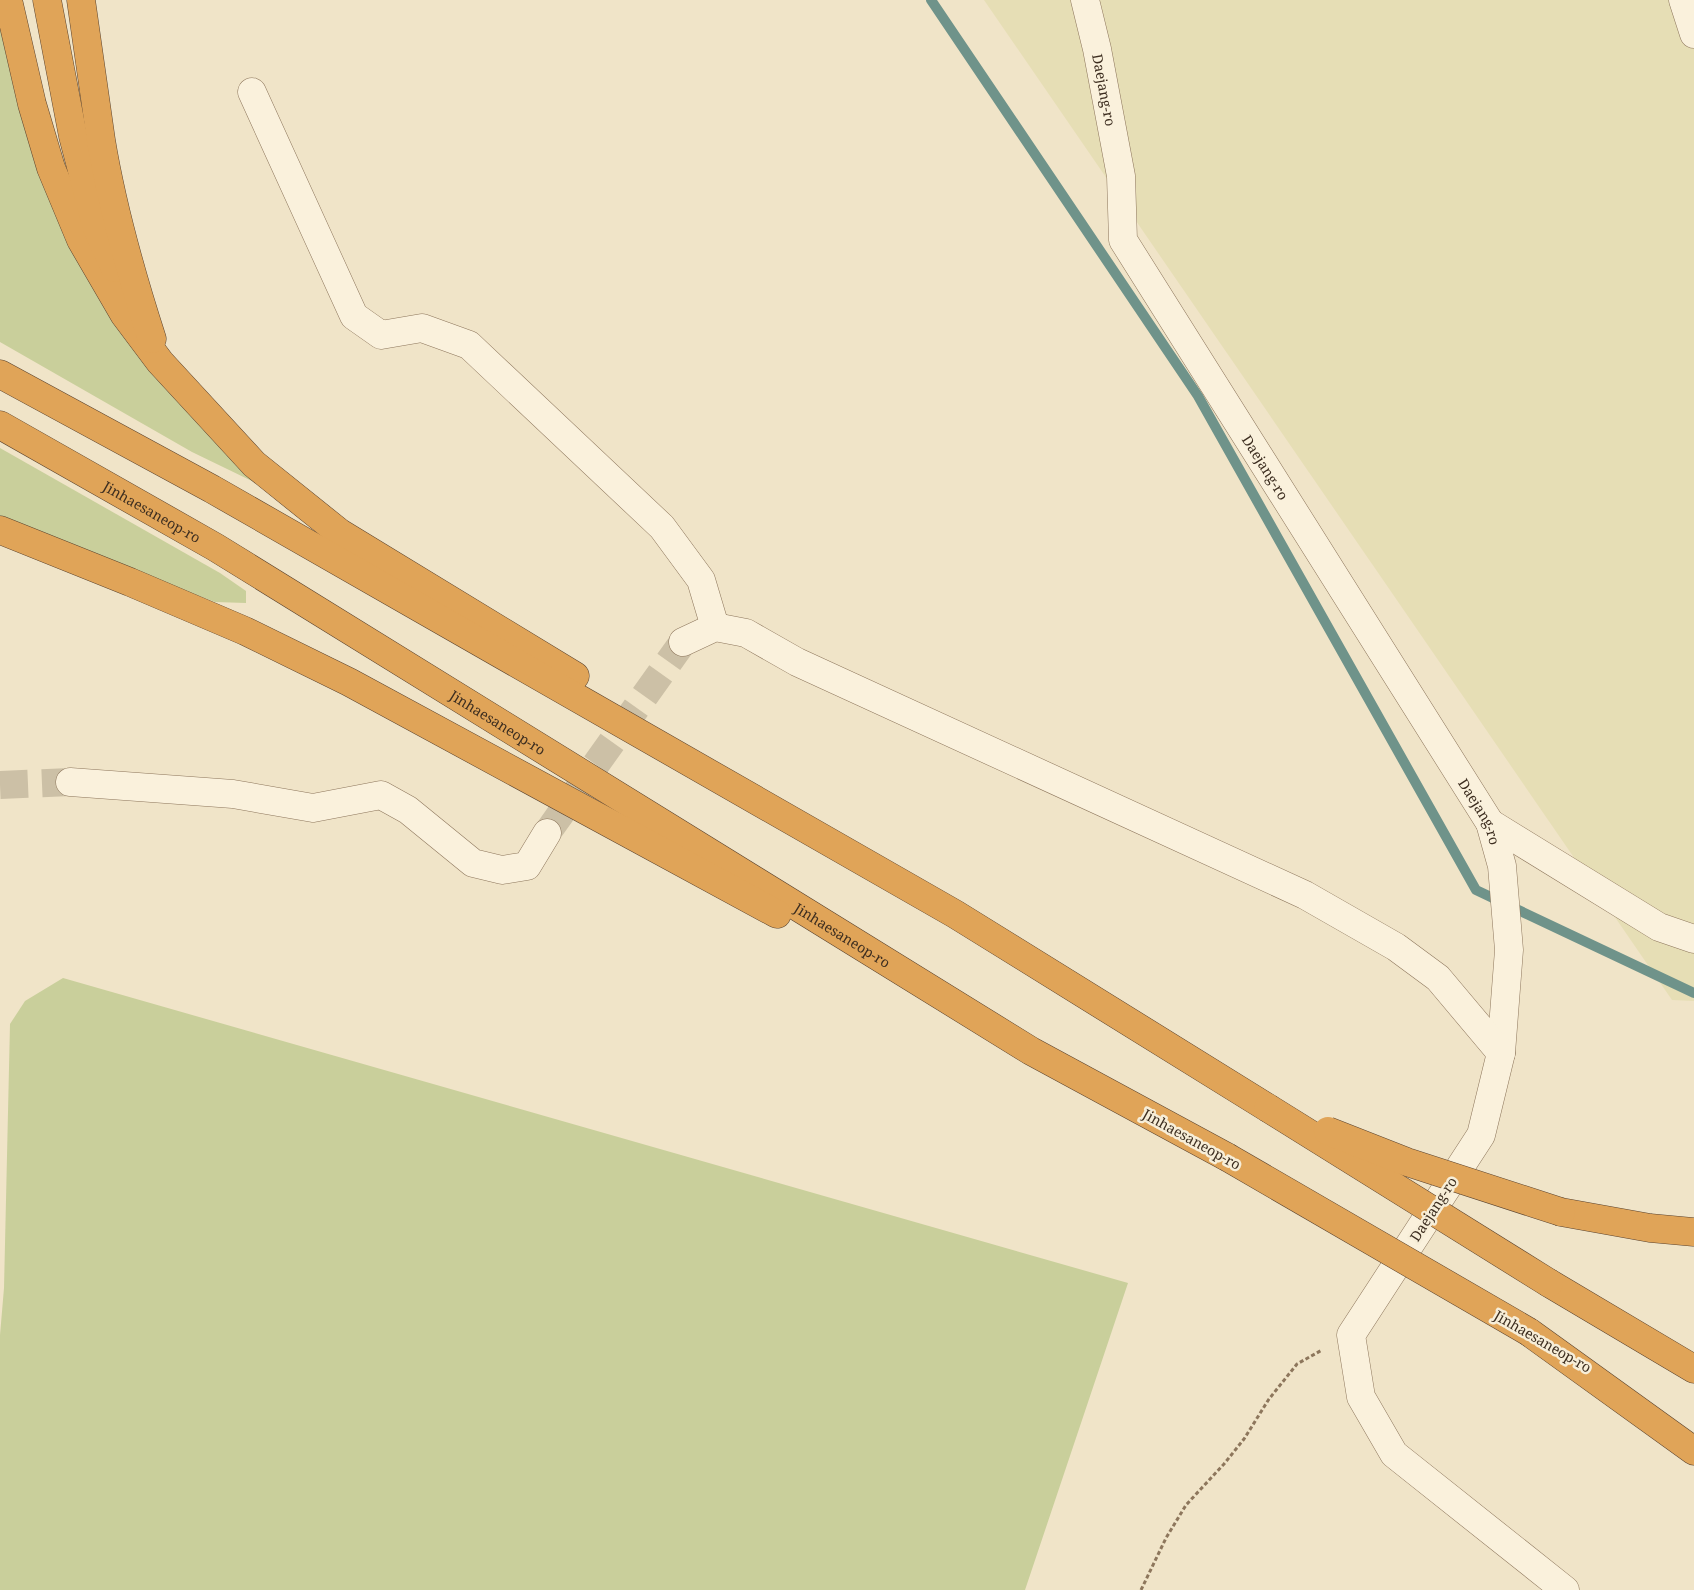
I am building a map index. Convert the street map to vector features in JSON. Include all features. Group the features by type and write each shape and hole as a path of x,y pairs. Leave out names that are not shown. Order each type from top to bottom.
{"highway":[{"path":"8,0 32,104 43,141 81,240 124,314 160,362 254,464 340,532 742,776 956,914 1550,1283 1694,1369"},
{"path":"47,0 73,136 97,228 126,295 160,362"},
{"path":"81,0 102,141 119,226 140,301 160,362"},
{"path":"0,374 221,494 956,914"},
{"name":"Jinhaesaneop-ro","path":"0,425 215,547 1031,1051 1226,1157 1529,1332 1694,1430"},
{"path":"0,530 245,631 349,682 1031,1051"},
{"path":"1268,1108 1407,1162 1560,1212 1650,1228 1694,1232"},
{"path":"1529,1332 1694,1451"}],"street":[{"name":"Daejang-ro","path":"1085,0 1097,49 1122,176 1123,240 1490,824 1502,866 1510,950 1501,1053 1481,1135 1351,1335"},
{"path":"1683,0 1694,34"},
{"path":"252,92 354,316 381,335 422,328 469,345 662,527 701,580 715,627"},
{"path":"683,642 715,627 746,633 797,662 1305,895 1396,947 1438,978 1501,1053"},
{"path":"70,782 233,794 312,808 381,796 408,810 473,862 502,870 527,866 547,833"},
{"path":"1490,824 1659,928 1694,939"},
{"path":"1351,1335 1361,1397 1394,1454 1565,1590"}],"path":[{"path":"1141,1590 1166,1538 1186,1505 1244,1439 1269,1399 1296,1364 1351,1335"}],"shaded area":[{"path":"984,0 1694,0 1694,1001 1672,1000"}],"green space":[{"path":"0,0 118,299 262,486 192,452 0,342"},
{"path":"0,448 220,573 246,591 246,603 215,602 0,521"},
{"path":"63,978 1128,1283 1025,1590 0,1590 0,1335 4,1288 10,1024 25,1001"}],"waterway":[{"path":"931,0 1198,396 1476,890 1694,993"}],"tunnel":[{"path":"547,833 683,642"},
{"path":"0,785 70,782"}]}
